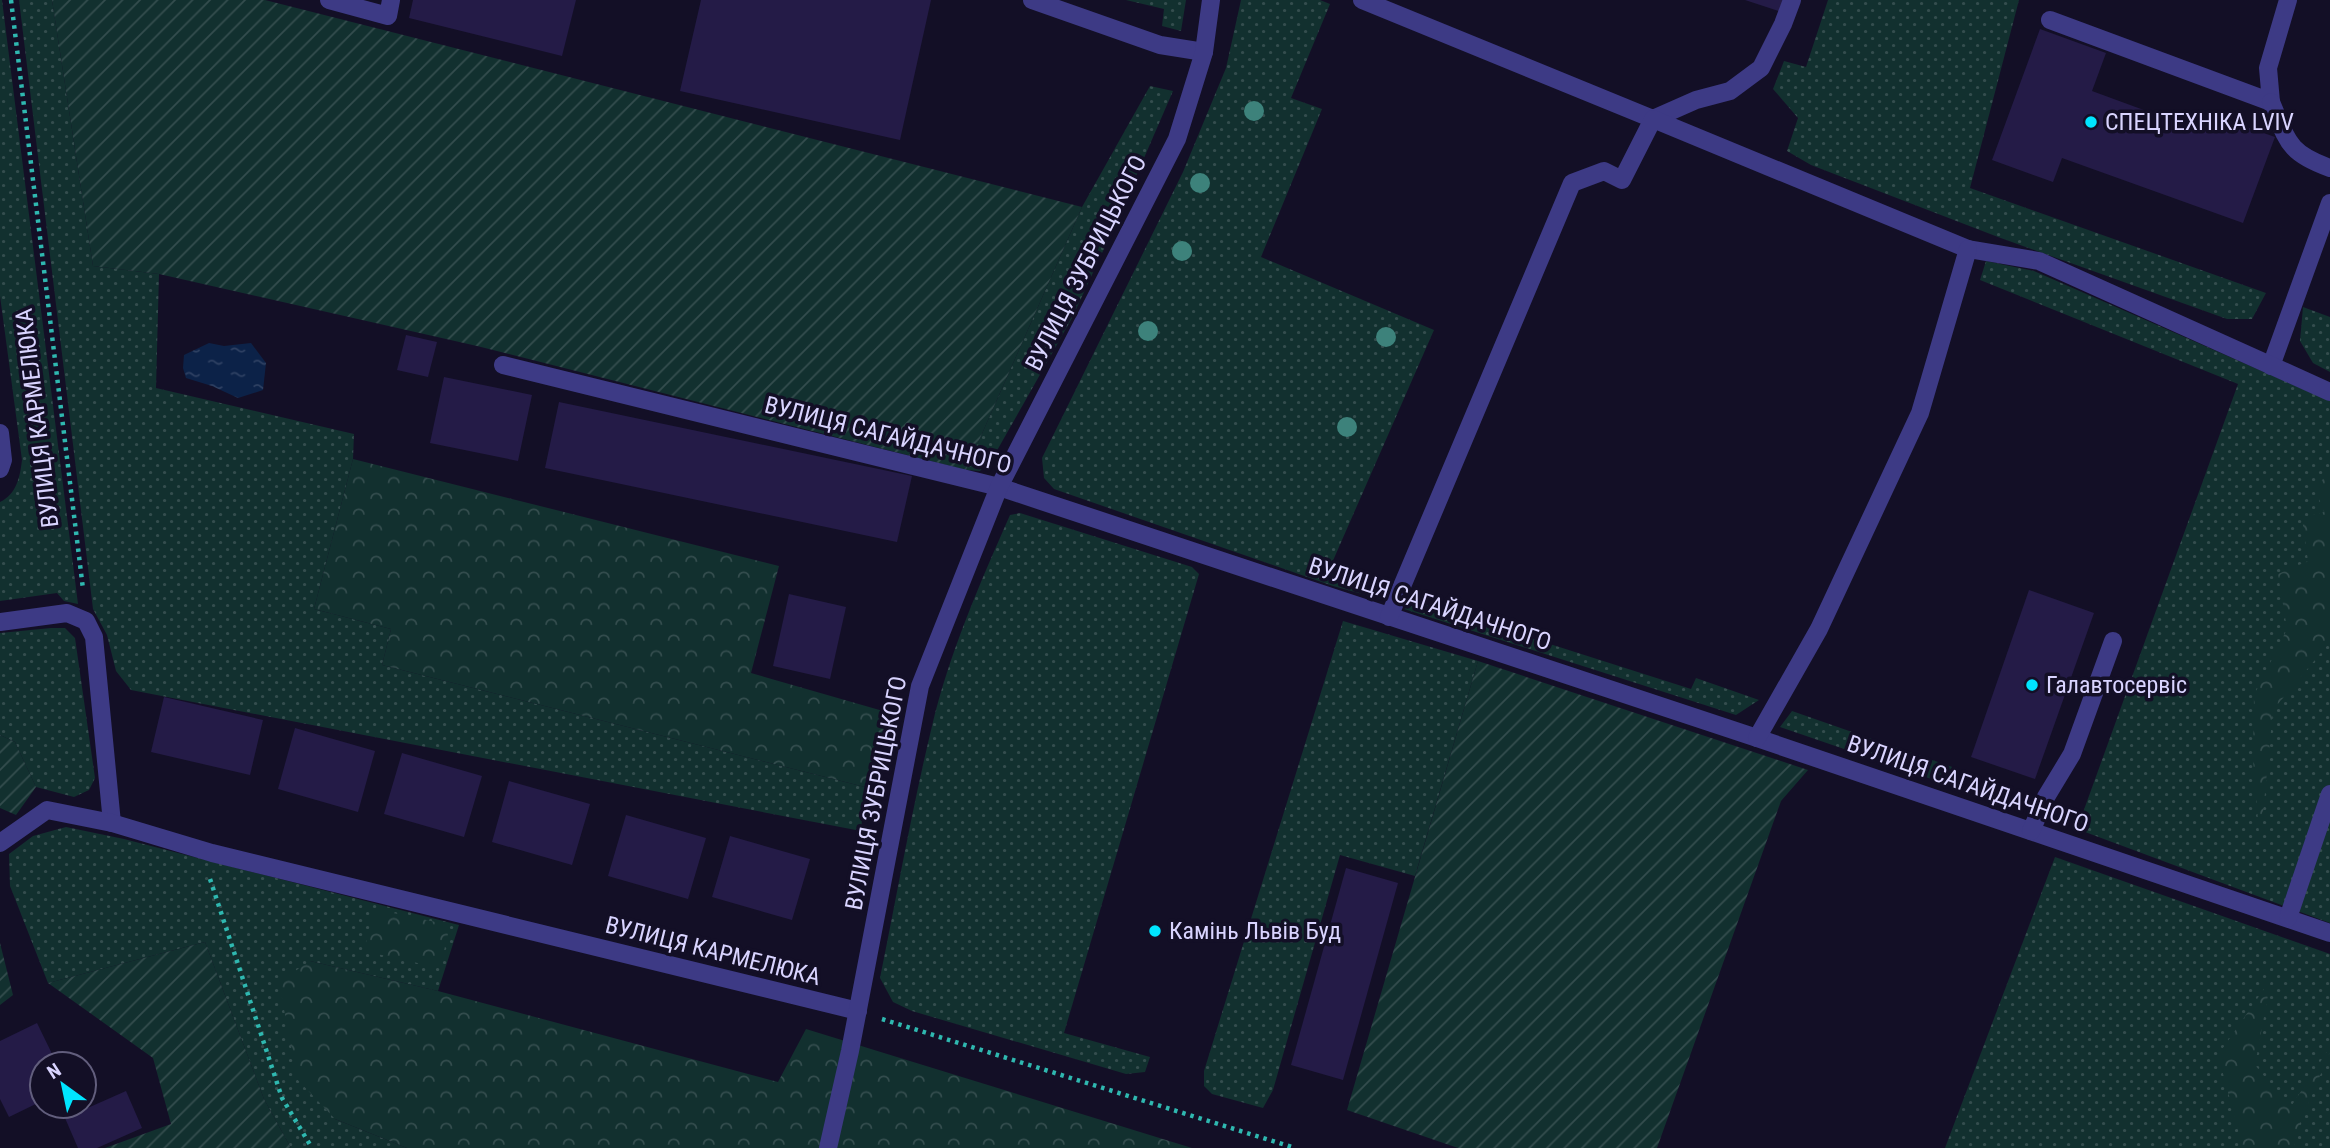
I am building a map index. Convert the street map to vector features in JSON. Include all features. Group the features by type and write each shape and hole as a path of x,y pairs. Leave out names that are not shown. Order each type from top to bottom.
{"street":[{"path":"329,0 388,16 391,0"},
{"path":"1032,0 1160,45 1203,52"},
{"name":"ВУЛИЦЯ ЗУБРИЦЬКОГО","path":"828,1148 858,1011 920,686 999,487 1177,139 1203,52 1211,0"},
{"path":"1362,0 1968,249 2039,261 2330,392"},
{"path":"1389,617 1572,183 1604,171 1622,180 1653,119 1696,100 1730,91 1760,68 1783,24 1791,0"},
{"path":"2288,0 2268,68 2271,102 2288,142 2305,159 2330,168"},
{"path":"2050,20 2271,102"},
{"path":"2271,366 2330,203"},
{"path":"1757,737 1819,629 1920,413 1968,249"},
{"name":"ВУЛИЦЯ САГАЙДАЧНОГО","path":"503,365 999,487 1757,737 2330,933"},
{"path":"0,433 4,460 0,468"},
{"path":"0,622 67,613 86,621 94,636 112,823"},
{"path":"2031,831 2046,797 2073,754 2113,641"},
{"path":"2288,918 2330,794"},
{"name":"ВУЛИЦЯ КАРМЕЛЮКА","path":"0,843 47,810 112,823 212,853 858,1011"}],"path":[{"name":"ВУЛИЦЯ КАРМЕЛЮКА","path":"11,0 86,621"},
{"path":"212,853 210,880 282,1098 312,1148"},
{"path":"858,1011 1295,1148"}],"green space":[{"path":"0,0 78,604 64,601 57,593 0,601 0,502 14,489 22,460 0,296"},
{"path":"19,0 52,0 93,266 159,274 156,388 354,434 353,459 314,609 391,629 382,665 865,787 861,831 131,690 116,671 107,635 93,609"},
{"path":"52,0 265,0 1082,207 966,470 477,346 159,274 93,266"},
{"path":"1126,0 1186,0 1181,31 1162,26 1164,9"},
{"path":"1241,0 1320,0 1330,4 1291,98 1322,109 1261,257 1434,330 1328,572 1393,594 1384,600 1333,586 1054,489 1044,478 1042,458 1183,172 1226,68"},
{"path":"1828,0 2019,0 1970,188 2266,293 2252,319 2227,319 1998,237 1811,165 1787,151 1798,118 1773,89 1784,61 1806,67"},
{"path":"1150,86 1173,91 1072,318 995,454 980,471 966,470 1082,207"},
{"path":"1986,261 2034,271 2330,401 2330,923 2077,829 2238,384 1980,280"},
{"path":"2303,307 2330,317 2330,372 2313,363 2300,341"},
{"path":"353,459 779,566 751,673 890,713 865,787 382,665 391,629 314,609"},
{"path":"2330,474 2330,642 2273,710 2260,844 2253,759 2254,695 2287,629 2278,574 2308,561 2302,518 2324,512 2314,486"},
{"path":"1020,513 1192,567 1199,574 1064,1033 1150,1057 1145,1072 1126,1074 912,1011 893,1002 880,978 918,789 947,672 966,619 1010,515"},
{"path":"1418,602 1691,689 1696,678 1759,700 1736,715 1404,609"},
{"path":"1343,621 1478,661 1415,876 1340,855 1273,1090 1263,1108 1212,1094 1204,1086 1204,1071"},
{"path":"65,628 75,638 95,778 89,790 74,797 36,787 15,742 0,735 0,633"},
{"path":"1478,661 1808,770 1781,801 1657,1148 1458,1148 1347,1110"},
{"path":"1792,711 1958,769 1943,783 1780,727"},
{"path":"0,735 15,742 36,787 16,815 0,808"},
{"path":"66,827 124,839 459,925 438,991 310,961 335,1119 407,1148 291,1148 264,1099 205,942 48,983 10,886 9,854 33,836"},
{"path":"2055,857 2330,954 2330,1148 1945,1148"},
{"path":"374,909 450,925 440,968 364,951"},
{"path":"205,942 264,1099 291,1148 105,1148 171,1124 153,1058 48,983"},
{"path":"0,943 13,995 0,1005"},
{"path":"310,961 438,991 778,1082 806,1029 1192,1148 407,1148 335,1119 297,1079 279,982"},
{"path":"2271,979 2255,1065 2290,1108 2330,1047 2330,1052 2295,1135 2294,1148 2243,1148 2218,1055"}],"water":[{"path":"209,343 224,346 251,343 266,363 263,390 238,398 186,378 183,368 184,355"}],"building":[{"path":"413,0 576,0 562,56 409,18"},
{"path":"701,0 931,0 900,140 680,91"},
{"path":"1745,0 1789,0 1785,13"},
{"name":"СПЕЦТЕХНІКА LVIV","path":"2040,29 2106,53 2092,91 2201,131 2207,113 2275,137 2243,223 2062,158 2053,182 1992,160"},
{"path":"406,335 437,342 428,377 397,370"},
{"path":"444,377 532,395 518,461 430,443"},
{"path":"559,402 912,476 897,542 545,468"},
{"name":"Галавтосервіс","path":"2029,590 2094,613 2035,779 1971,757"},
{"path":"789,594 846,607 830,679 773,666"},
{"path":"164,697 263,720 250,775 151,752"},
{"path":"295,728 375,751 358,812 278,789"},
{"path":"402,753 482,776 464,837 384,814"},
{"path":"509,781 590,804 572,865 492,842"},
{"path":"626,815 706,838 688,899 608,876"},
{"path":"730,836 810,859 792,920 712,897"},
{"path":"1346,868 1398,883 1343,1080 1291,1065"},
{"path":"37,1023 50,1050 28,1050 28,1108 9,1117 0,1099 0,1041"},
{"path":"126,1091 142,1128 97,1148 78,1148 66,1120 98,1120 98,1103"}],"place":[{"name":"СПЕЦТЕХНІКА LVIV","path":"2091,122"},
{"name":"Галавтосервіс","path":"2032,685"},
{"name":"Камінь Львів Буд","path":"1155,931"}]}
